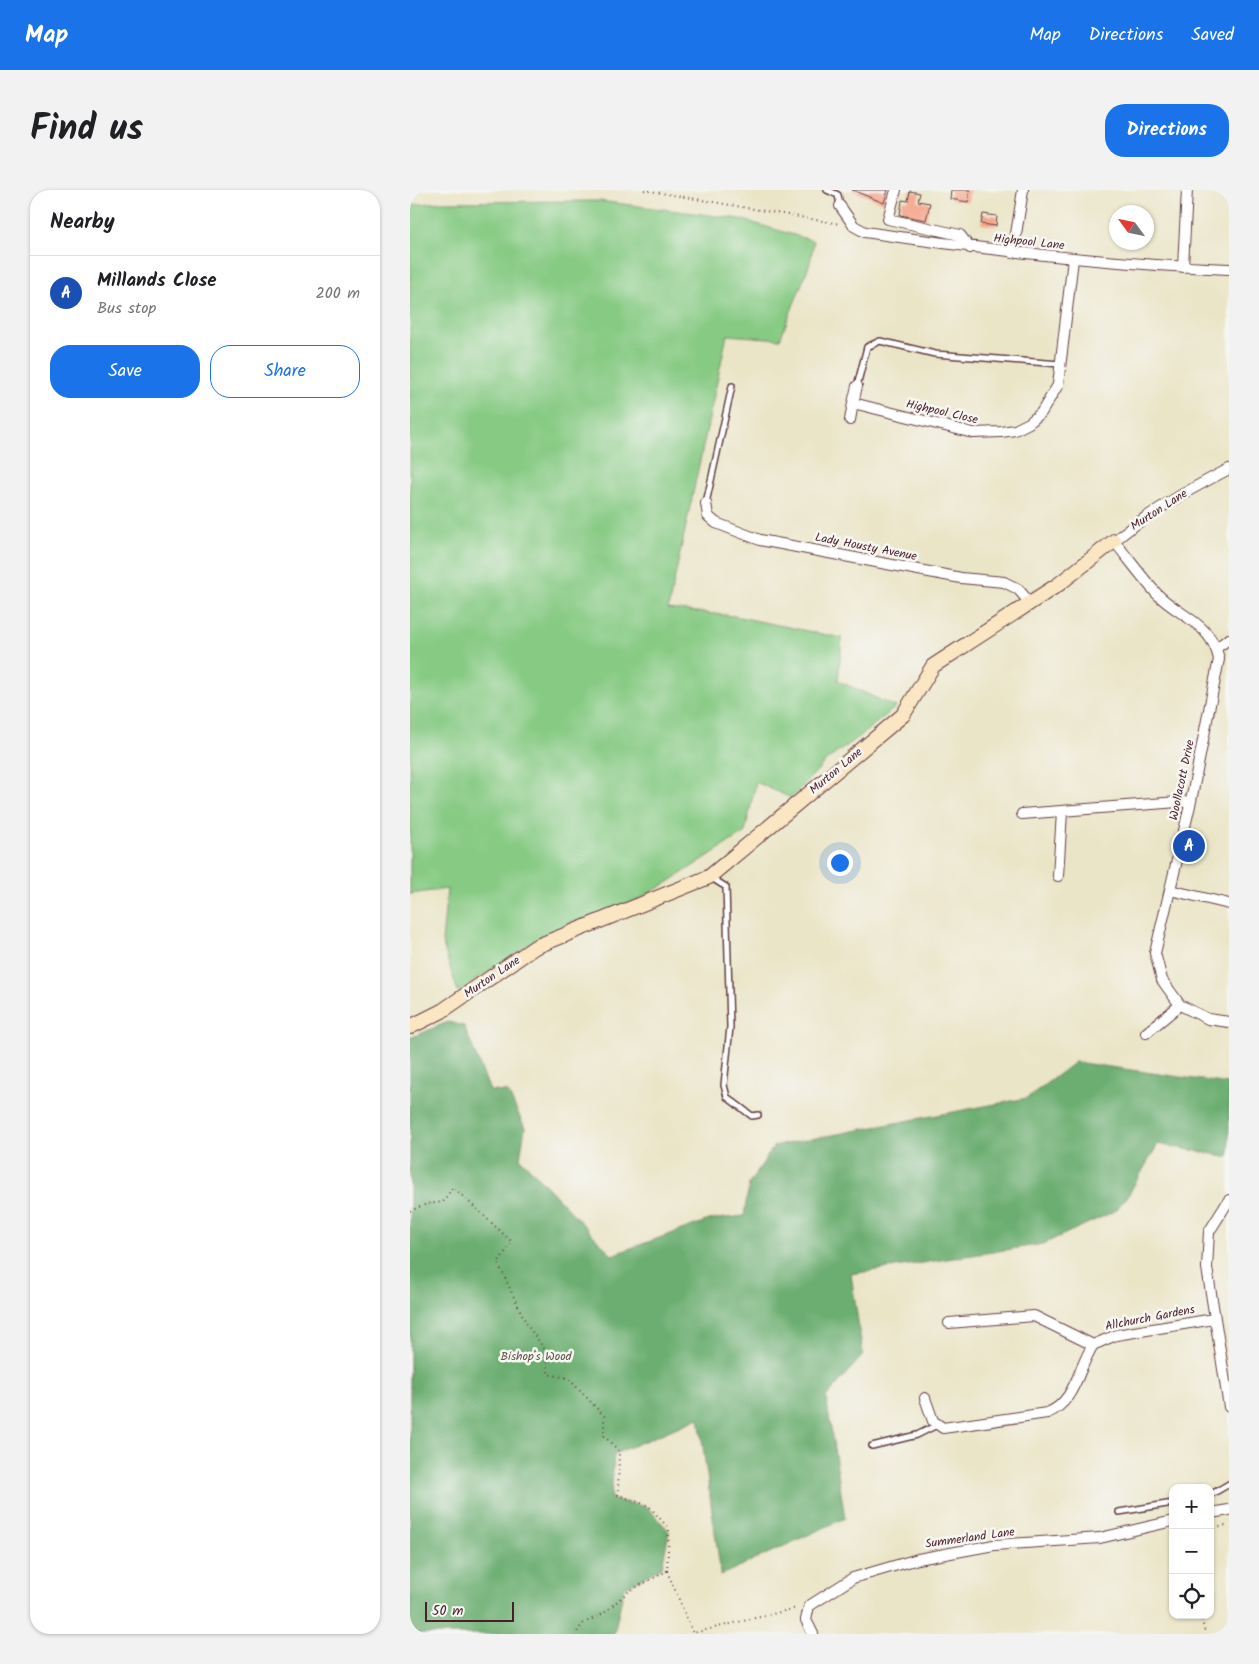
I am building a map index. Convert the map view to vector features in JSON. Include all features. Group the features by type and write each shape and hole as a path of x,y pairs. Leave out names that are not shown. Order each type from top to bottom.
{"street":[{"path":"884,234 896,190"},
{"path":"1013,253 1023,190"},
{"path":"1183,267 1187,190"},
{"path":"840,206 854,226"},
{"path":"888,220 960,235 970,248"},
{"name":"Highpool Lane","path":"854,226 865,232 1013,253 1183,267 1229,268"},
{"name":"Highpool Close","path":"854,403 972,433 1015,430 1029,423 1041,413 1058,385 1073,259"},
{"path":"850,420 857,386"},
{"name":"Murton Lane","path":"410,1027 442,1011 535,947 709,877 903,715 933,666 1059,584 1140,519 1229,469"},
{"name":"Lady Housty Avenue","path":"706,504 708,516 716,524 760,540 961,578 1004,582 1018,589 1030,602"},
{"path":"1114,541 1158,594 1208,632 1216,648 1229,639"},
{"name":"Woollacott Drive","path":"1216,648 1219,659 1191,801 1155,953 1162,980 1180,1005 1208,1019 1229,1022"},
{"path":"1022,814 1191,801"},
{"path":"1058,876 1062,812"},
{"path":"1170,890 1229,904"},
{"path":"1146,1033 1180,1005"},
{"path":"1229,1200 1209,1232 1207,1268 1229,1407"},
{"name":"Allchurch Gardens","path":"949,1323 1034,1316 1093,1345 1116,1335 1214,1319"},
{"path":"925,1398 933,1421 938,1425 950,1427 1054,1410 1067,1398 1093,1345"},
{"path":"1214,1512 1229,1510"},
{"name":"Summerland Lane","path":"809,1606 852,1578 918,1559 994,1545 1100,1538 1169,1522"},
{"path":"809,1606 806,1620 813,1634"}],"lane":[{"path":"828,190 838,193 840,206"},
{"path":"857,386 867,347 880,341 935,354 1062,364"},
{"path":"706,504 732,386"},
{"path":"709,877 726,887 730,1027 724,1085 727,1097 752,1116 758,1115"},
{"path":"872,1446 917,1435 938,1425"},
{"path":"1214,1493 1229,1484"},
{"path":"1119,1512 1169,1504"}],"path":[{"path":"644,190 854,226"},
{"path":"410,1211 427,1204 443,1202 453,1187 512,1242 498,1263 527,1325 548,1354 548,1374 568,1378 604,1416 604,1436 619,1451 618,1496 649,1506 669,1529 667,1570 693,1632 809,1606"},
{"path":"1213,1529 1229,1524"},
{"path":"576,1634 582,1624 604,1613 629,1591 667,1570"},
{"path":"1202,1619 1205,1634"}],"green space":[{"path":"599,201 740,219 814,241 810,263 780,339 727,335 668,609 734,616 842,638 838,681 896,707 828,759 791,798 756,782 745,832 667,883 637,900 572,924 531,943 458,992 442,942 447,889 410,894 410,205 440,202"},
{"name":"Bishop's Wood","path":"448,1022 464,1026 490,1091 508,1092 525,1128 520,1158 612,1255 709,1220 744,1216 749,1184 774,1146 1027,1098 1075,1062 1229,1084 1229,1157 1158,1144 1127,1197 1115,1211 1043,1244 851,1274 863,1355 826,1397 845,1518 721,1575 699,1418 614,1454 611,1499 647,1507 669,1531 662,1567 624,1588 614,1634 410,1634 410,1038"}],"building":[{"path":"852,190 888,190 884,203"},
{"path":"951,190 970,190 968,202 950,199"},
{"path":"910,191 920,193 918,201 930,203 926,220 900,215 902,200 908,201"},
{"path":"983,214 997,216 996,226 981,224"}],"place":[{"name":"Millands Close","path":"1189,846"}]}
